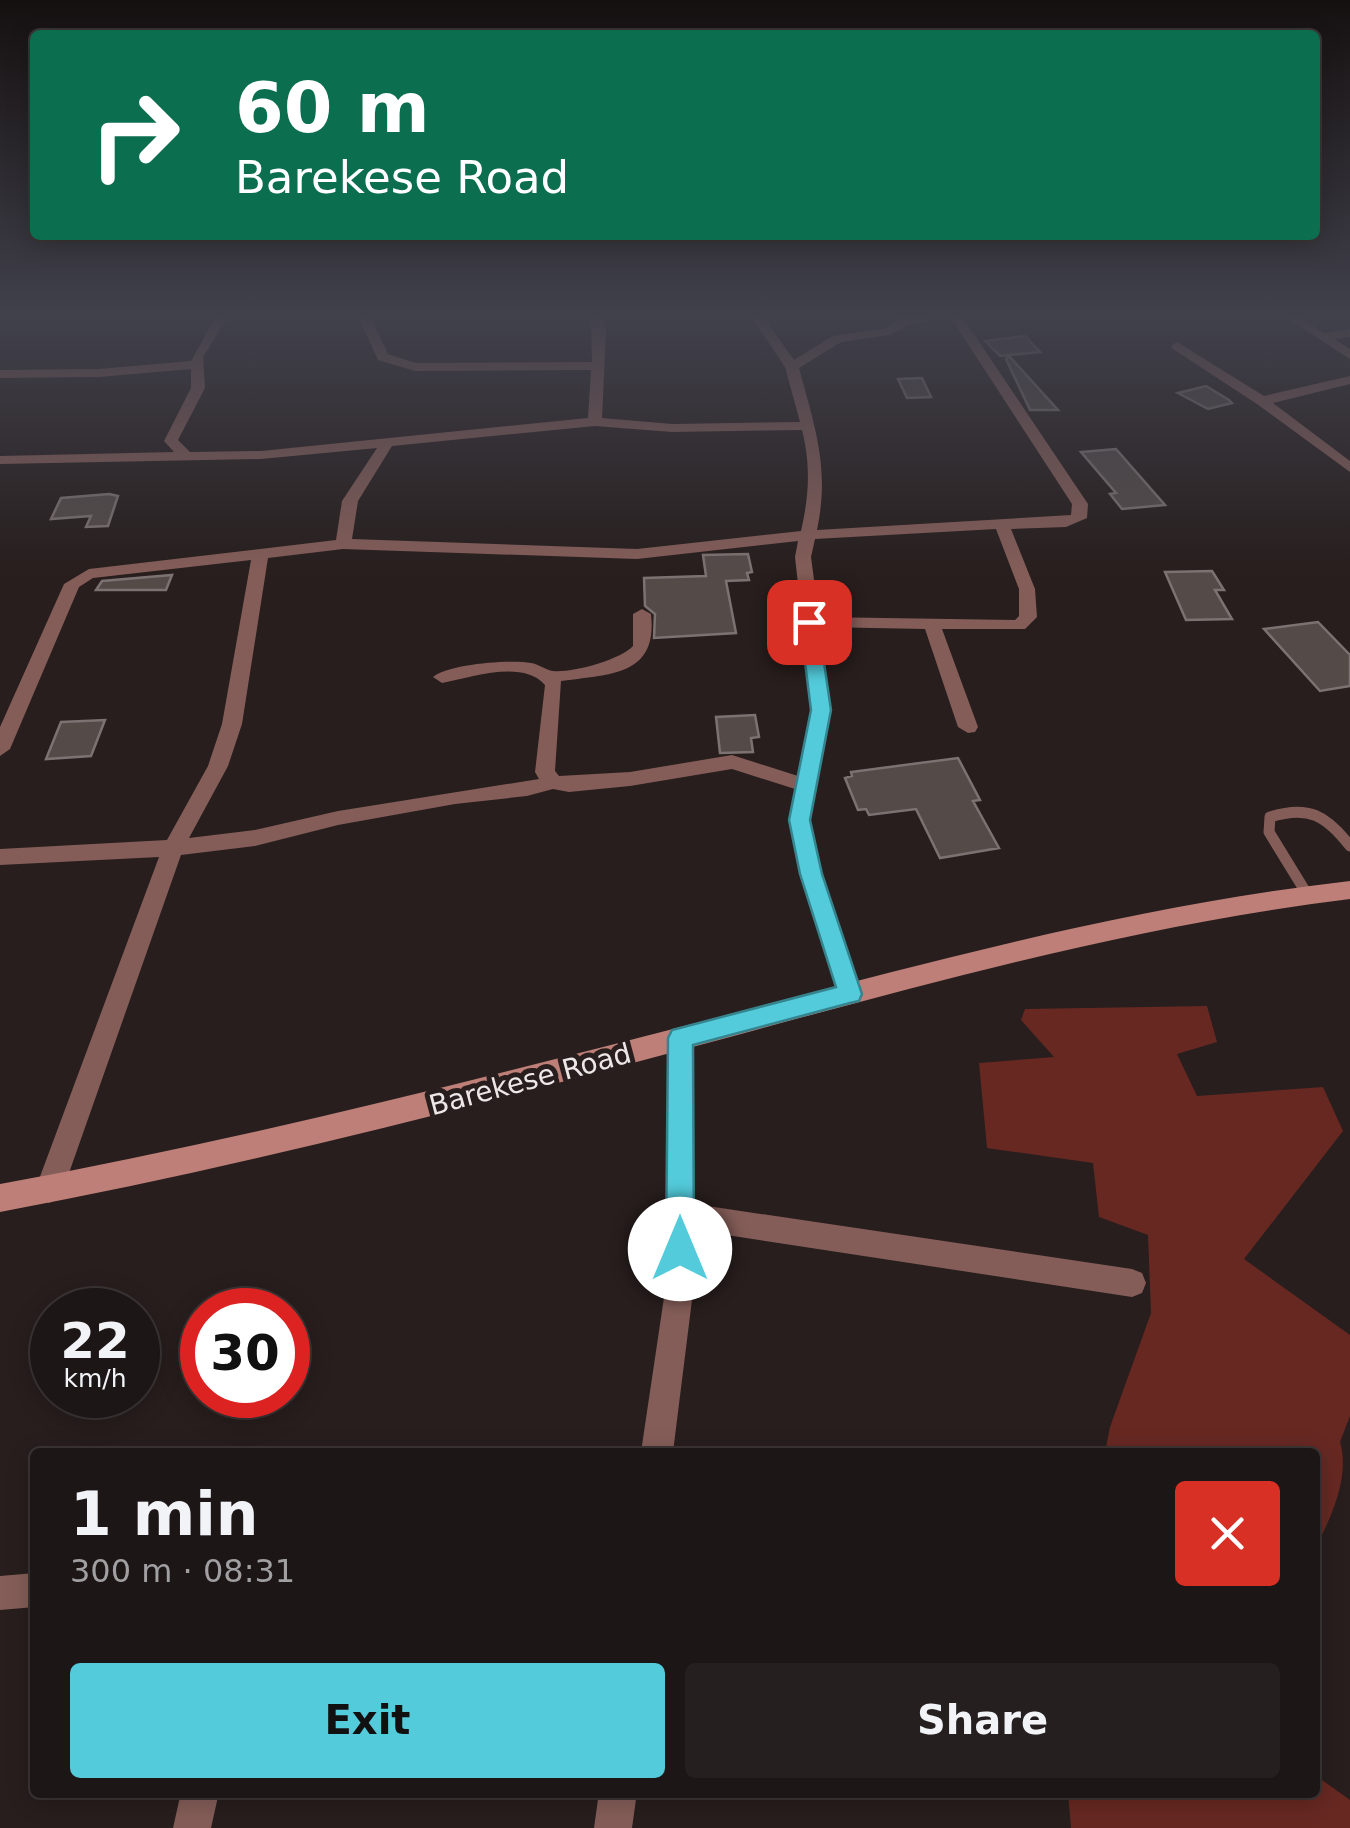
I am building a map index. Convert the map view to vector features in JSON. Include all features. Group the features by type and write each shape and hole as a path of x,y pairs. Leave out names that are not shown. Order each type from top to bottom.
{"main road":[{"name":"Barekese Road","path":"0,1198 420,1109 1161,916 1350,890"}],"street":[{"path":"187,456 171,440 190,403"},
{"path":"596,422 597,403"},
{"path":"801,403 818,476 803,557 821,710 800,820 804,847 850,994"},
{"path":"0,748 8,716 76,579 120,568 343,544 637,554 867,529 1074,521 1082,512 1080,504 1013,403"},
{"path":"1265,403 1350,468"},
{"path":"0,460 261,456 596,422 672,428 807,426"},
{"path":"343,544 350,501 384,446"},
{"path":"809,622 1010,626 1028,617 1027,589 1002,525"},
{"path":"49,1190 173,848 218,766 232,724 260,554"},
{"path":"442,677 518,668 532,668 551,676 630,662 640,653 645,640 642,614"},
{"path":"932,625 968,727"},
{"path":"551,676 554,684 545,772 553,782"},
{"path":"0,856 173,848 255,838 338,818 553,782 569,785 614,780 732,762 805,785"},
{"path":"658,1448 680,1284 681,1038"},
{"path":"680,1215 1132,1283"},
{"path":"0,1593 30,1590"},
{"path":"192,1828 199,1798"},
{"path":"612,1828 617,1798"}],"lane":[{"path":"1307,894 1269,832 1270,818 1296,811 1322,814 1350,846"}],"shaded area":[{"path":"1207,1006 1217,1042 1177,1054 1197,1096 1323,1087 1343,1131 1244,1259 1350,1335 1350,1416 1340,1442 1341,1482 1320,1538 1320,1448 1106,1448 1151,1313 1148,1235 1099,1217 1093,1163 987,1148 979,1063 1054,1057 1021,1020 1025,1009"},
{"path":"1320,1779 1350,1800 1350,1828 1071,1828 1068,1798 1320,1798"}],"building":[{"path":"1027,403 1052,403 1058,410 1030,410"},
{"path":"1197,403 1231,403 1208,409"},
{"path":"1116,449 1165,505 1122,509 1110,494 1116,493 1081,452"},
{"path":"118,496 108,526 86,527 91,516 51,519 61,498"},
{"path":"748,554 752,572 747,573 749,580 726,581 736,633 654,638 655,614 645,606 644,578 706,576 703,555"},
{"path":"1212,571 1224,590 1215,590 1232,619 1186,620 1165,572"},
{"path":"172,575 166,590 96,590 102,581"},
{"path":"1318,622 1350,655 1350,686 1320,691 1264,629"},
{"path":"755,715 759,737 751,738 753,752 720,753 716,717"},
{"path":"105,720 91,756 46,759 61,722"},
{"path":"958,758 980,800 973,801 999,848 940,858 916,809 869,815 866,809 858,810 845,778 852,776 851,772"}],"route":[{"path":"680,1249 681,1038 850,994 811,874 800,820 821,710 809,622"}]}
